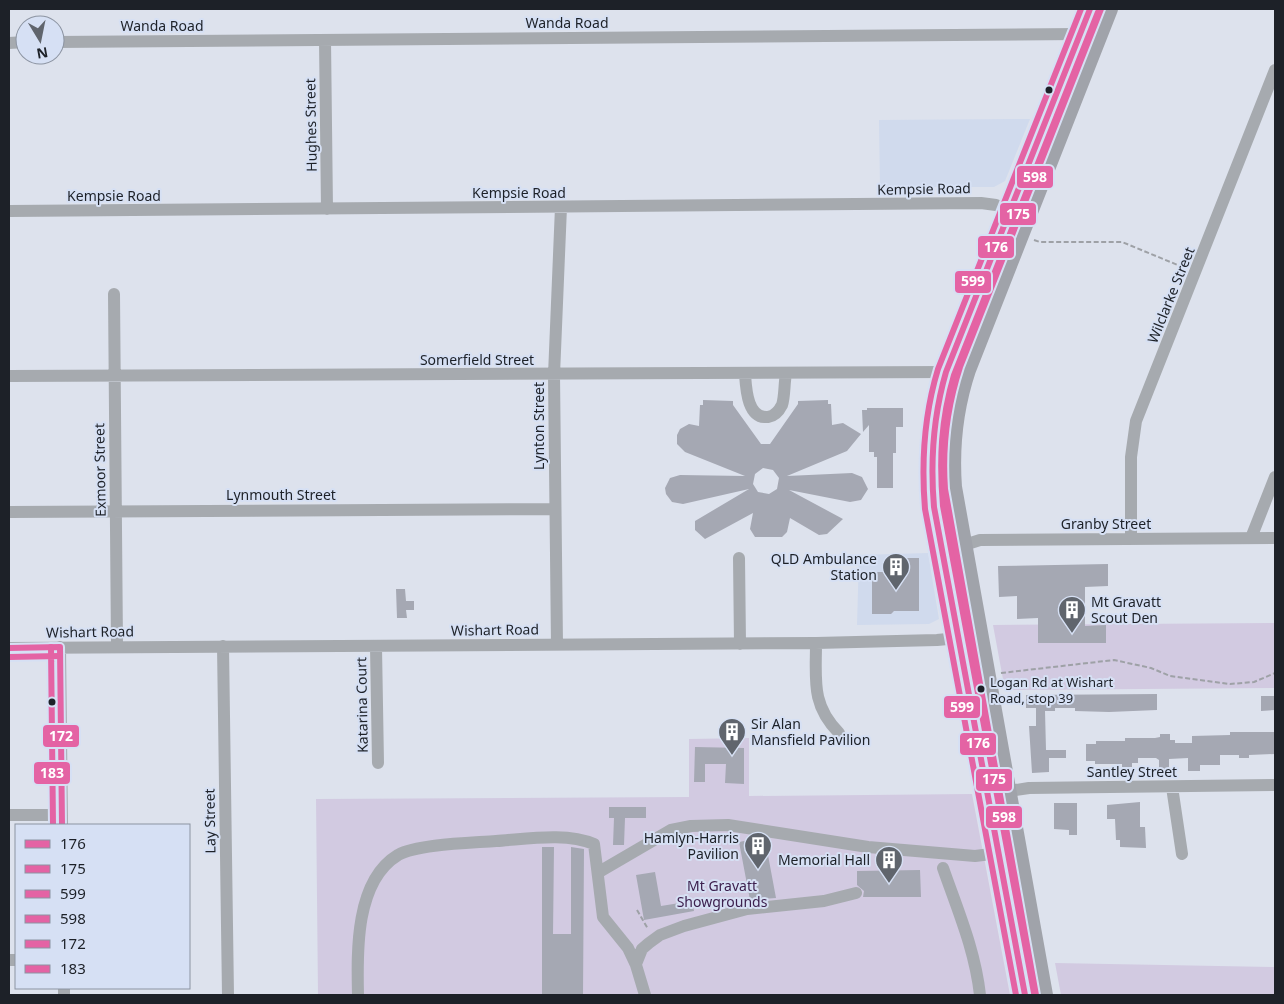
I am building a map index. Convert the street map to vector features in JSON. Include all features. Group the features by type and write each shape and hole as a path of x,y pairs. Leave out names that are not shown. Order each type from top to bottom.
{"main road":[{"path":"1025,995 946,562 934,507 930,445 935,412 946,372 1090,9"},
{"path":"1045,995 986,676 954,487 952,464 957,408 968,370 1110,9"}],"street":[{"name":"Wanda Road","path":"65,42 1080,34"},
{"name":"Hughes Street","path":"325,40 327,209"},
{"name":"Wilclarke Street","path":"1131,539 1131,457 1136,421 1275,70"},
{"name":"Kempsie Road","path":"9,212 981,203 992,204 1028,218"},
{"name":"Lynton Street","path":"557,645 554,375 561,207"},
{"name":"Exmoor Street","path":"114,294 117,646"},
{"name":"Somerfield Street","path":"9,376 946,372"},
{"path":"744,374 750,406 756,414 763,417 770,417 778,412 786,374"},
{"path":"1252,538 1275,477"},
{"name":"Lynmouth Street","path":"9,512 554,509"},
{"name":"Granby Street","path":"965,544 980,540 1275,538"},
{"path":"946,562 953,552 965,544"},
{"path":"739,558 740,644"},
{"name":"Wishart Road","path":"9,648 740,644 816,643 980,636"},
{"path":"816,643 816,694 828,722 839,734"},
{"name":"Lay Street","path":"223,646 228,995"},
{"name":"Katarina Court","path":"376,646 378,763"},
{"path":"9,816 62,820 60,647"},
{"name":"Santley Street","path":"989,794 1028,788 1275,785"},
{"path":"1172,787 1182,854"},
{"path":"598,872 671,830 691,826 728,825 868,847 975,856 999,853"},
{"path":"358,995 357,958 360,920 370,890 382,869 399,854 427,847 487,842 582,839 594,844 603,916 616,930 636,964 645,995"},
{"path":"943,868 970,939 977,967 980,995"},
{"path":"636,964 642,949 649,943 660,935 684,926 747,909 824,901 856,893"}],"path":[{"path":"1034,240 1040,242 1122,242 1196,273"},
{"path":"986,676 1114,660 1151,668 1170,676 1230,684 1254,682 1275,673"},
{"path":"637,910 650,933"},
{"path":"1091,995 1150,995"}],"shaded area":[{"path":"1030,119 1005,181 994,187 880,187 879,120"},
{"path":"928,553 939,619 929,624 857,625 859,555"}],"green space":[{"path":"1275,623 1275,688 1005,690 993,625"},
{"name":"Mt Gravatt Showgrounds","path":"749,738 749,796 972,794 1010,995 318,995 316,799 689,797 689,739"},
{"path":"1055,963 1275,967 1275,995 1061,995"}],"building":[{"path":"703,400 733,401 733,405 761,444 770,444 798,404 798,401 828,400 828,404 831,404 832,425 843,423 861,434 847,451 787,476 852,473 862,477 868,489 861,500 850,502 789,490 843,519 827,534 819,535 790,518 787,532 782,537 755,537 750,529 753,513 705,539 695,530 695,521 749,489 683,504 672,502 666,494 665,488 670,478 680,475 745,476 685,452 677,444 677,435 680,429 689,424 699,426 700,405 703,405","holes":["763,468 773,470 779,478 777,489 769,494 758,492 753,484 755,474"]},
{"path":"867,408 903,408 903,427 896,427 896,453 893,453 893,488 877,488 877,457 874,457 874,452 869,452 869,425 863,432 862,410 867,410"},
{"name":"QLD Ambulance Station","path":"896,558 919,558 919,611 894,611 891,614 872,614 872,572 896,572"},
{"path":"1108,564 1108,586 1085,587 1085,626 1106,625 1106,643 1038,643 1038,618 1017,619 1017,596 999,597 998,566"},
{"path":"396,589 405,589 406,601 414,601 414,610 406,610 407,618 397,618"},
{"path":"1157,694 1157,710 1109,712 1075,711 1075,708 1055,708 1055,711 1045,711 1046,750 1066,750 1066,758 1049,758 1049,772 1032,773 1029,726 1036,726 1036,708 1026,708 1026,695"},
{"path":"1261,696 1275,696 1275,710 1261,711"},
{"path":"1230,732 1275,732 1275,754 1249,755 1249,758 1239,758 1239,755 1220,755 1220,765 1200,765 1200,771 1188,771 1188,758 1169,759 1169,773 1159,773 1159,760 1156,758 1138,758 1138,763 1132,763 1132,767 1122,767 1122,764 1095,764 1095,761 1086,761 1086,744 1096,744 1096,741 1125,741 1125,738 1155,738 1160,737 1160,734 1170,734 1170,740 1175,740 1175,743 1192,743 1192,736 1230,735"},
{"path":"695,747 744,748 744,784 725,783 726,764 705,764 705,782 694,782"},
{"path":"1140,802 1140,827 1145,827 1146,848 1120,847 1120,840 1116,840 1115,819 1107,819 1107,805"},
{"path":"1054,803 1077,803 1077,835 1069,835 1069,830 1054,829"},
{"path":"609,807 646,807 646,818 625,818 624,845 613,845 614,818 609,818"},
{"name":"Hamlyn-Harris Pavilion","path":"759,838 765,839 776,898 750,900 739,842"},
{"path":"542,847 554,847 553,934 571,934 571,847 584,849 583,995 542,995"},
{"name":"Memorial Hall","path":"920,870 921,897 863,897 864,891 857,885 857,871"},
{"path":"655,872 661,906 692,901 694,911 644,920 636,875"}],"transit line":[{"name":"599","path":"1016,995 925,509 923,473 925,438 933,386 938,369 1081,9"},
{"name":"176","path":"1025,995 934,507 932,472 935,422 946,372 1090,9"},
{"name":"598","path":"1036,995 945,489 945,442 946,427 960,367 1101,9"},
{"name":"175","path":"1034,993 943,506 942,440 946,408 954,375 1098,12"},
{"name":"183","path":"51,647 53,824"},
{"name":"172","path":"60,647 62,824"},
{"name":"172","path":"9,648 60,647"},
{"name":"183","path":"9,657 60,656"}],"place":[{"name":"QLD Ambulance Station","path":"896,591"},
{"name":"Mt Gravatt Scout Den","path":"1072,634"},
{"name":"Logan Rd at Wishart Road, stop 39","path":"981,689"},
{"name":"Sir Alan Mansfield Pavilion","path":"732,756"},
{"name":"Hamlyn-Harris Pavilion","path":"758,870"},
{"name":"Memorial Hall","path":"889,884"}]}
